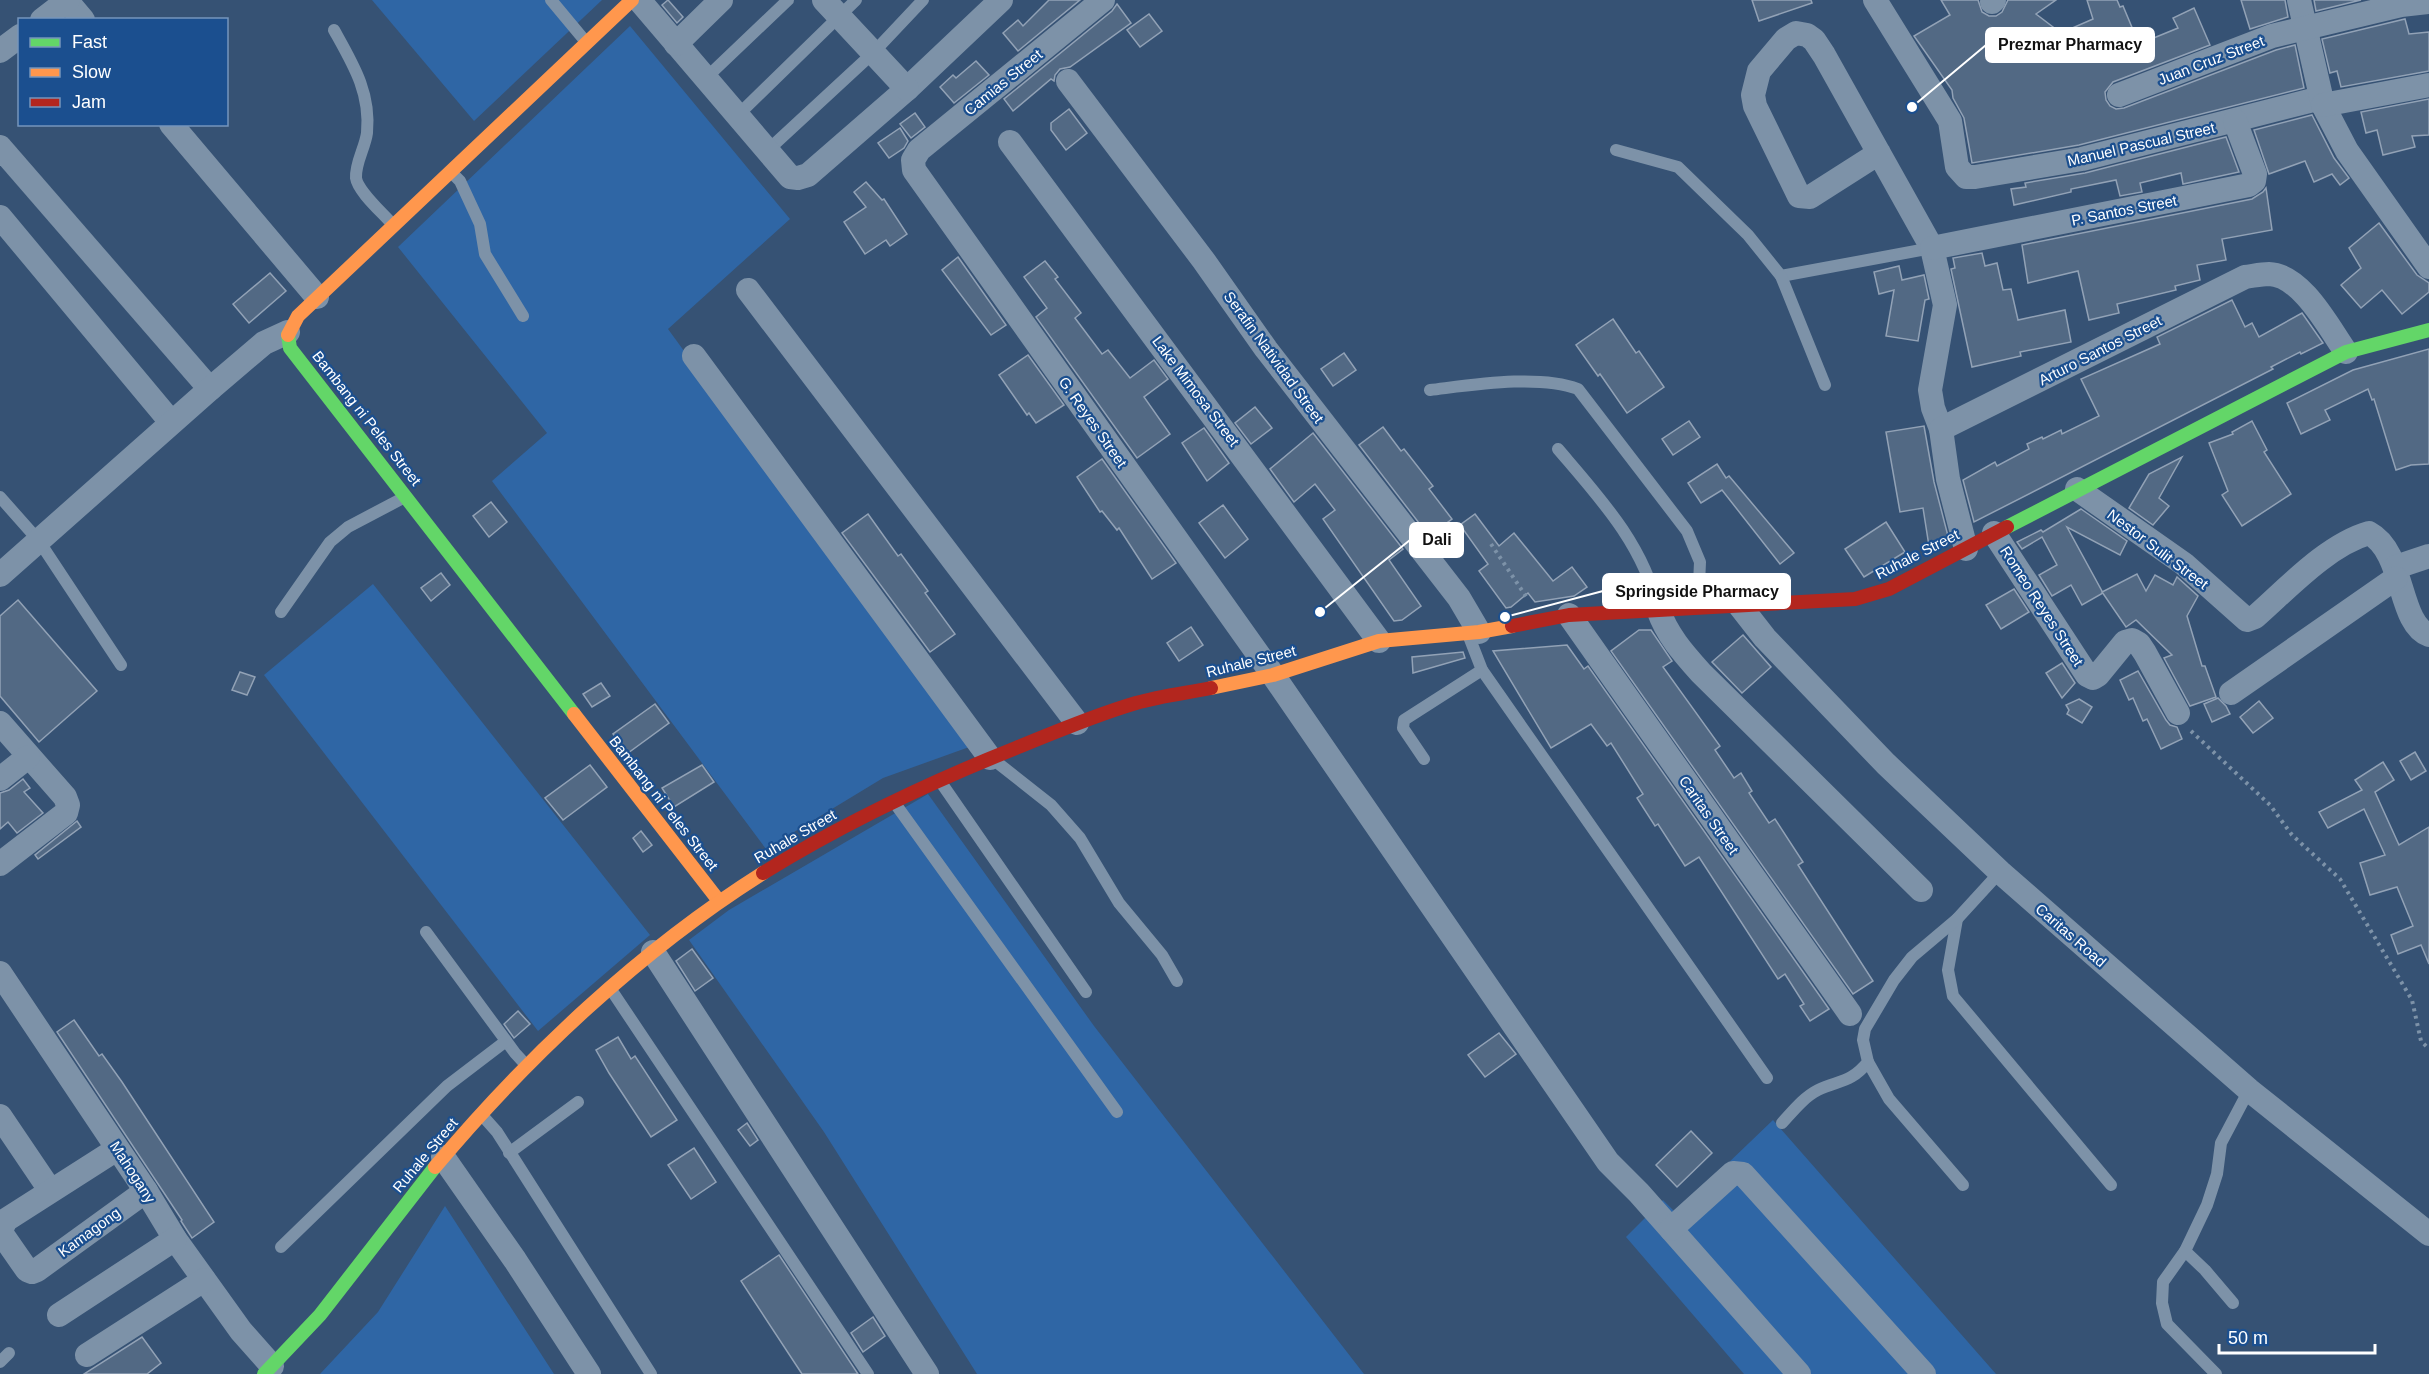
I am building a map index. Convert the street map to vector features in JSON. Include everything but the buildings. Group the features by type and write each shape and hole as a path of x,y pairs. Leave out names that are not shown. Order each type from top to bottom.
{"street":[{"path":"45,18 68,0 82,18"},
{"path":"0,574 264,343 288,332 298,316 317,297 632,0"},
{"path":"639,0 790,177 798,178 808,175 907,89 1001,0"},
{"path":"676,44 721,0"},
{"name":"Camias Street","path":"914,170 913,160 920,150 1103,0"},
{"name":"Manuel Pascual Street","path":"1875,0 1950,121 1957,167 1966,177 2082,159 2322,101 2429,85"},
{"path":"2299,0 2322,101 2347,151 2429,267"},
{"name":"Juan Cruz Street","path":"2119,95 2272,36 2401,5 2429,2"},
{"path":"840,6 873,52 907,89"},
{"path":"1879,153 1810,197 1799,196 1755,106 1753,95 1759,71 1786,39 1796,33 1807,35 1814,40 1879,153 1932,248 1945,305 1930,390 1933,408 1941,429 1948,479 1966,549"},
{"path":"0,51 18,38"},
{"name":"Serafin Natividad Street","path":"1068,81 1204,261 1266,350 1459,598 1474,633"},
{"name":"P. Santos Street","path":"1932,248 2249,185 2254,181 2255,174 2235,121"},
{"path":"173,126 317,297"},
{"name":"Lake Mimosa Street","path":"1010,142 1379,641"},
{"path":"0,147 210,389"},
{"name":"G. Reyes Street","path":"914,170 1273,675 1608,1162 1671,1229 1799,1374"},
{"path":"0,217 171,422"},
{"name":"Arturo Santos Street","path":"1941,429 2245,278 2270,274 2291,283 2307,297 2346,352"},
{"path":"748,290 1077,723"},
{"name":"Ruhale Street","path":"268,1370 320,1315 356,1271 416,1189 481,1114 527,1066 610,989 719,901 815,841 893,801 1077,723 1137,703 1273,675 1379,641 1474,633 1569,615 1856,599 1888,590 1994,532 2346,352 2429,330"},
{"name":"Bambang ni Peles Street","path":"288,332 290,348 719,901"},
{"path":"694,356 990,758"},
{"name":"Nestor Sulit Street","path":"2077,489 2184,564 2247,620 2255,617 2324,557 2368,533 2377,537 2396,573 2418,629 2429,635"},
{"name":"Romeo Reyes Street","path":"1994,532 2087,675 2092,678 2098,675 2125,642 2132,640 2145,654 2178,713"},
{"path":"2231,693 2396,573 2429,556"},
{"name":"Caritas Road","path":"1740,606 1765,639 1886,764 2000,872 2249,1090 2429,1234"},
{"path":"1658,609 1663,625 1678,647 1701,673 1921,890"},
{"name":"Caritas Street","path":"1569,615 1850,1014"},
{"path":"0,723 65,796 68,805 66,813 0,864"},
{"path":"0,779 28,757"},
{"path":"653,952 927,1374"},
{"name":"Mahogany","path":"0,973 146,1191 175,1239 268,1370"},
{"path":"0,1116 50,1190 117,1149"},
{"path":"443,1157 515,1260 589,1374"},
{"path":"1671,1229 1733,1173 1743,1174 1924,1374"},
{"name":"Kamagong","path":"50,1190 6,1221 2,1228 2,1234 27,1270 32,1272 146,1191"},
{"path":"59,1315 175,1239"},
{"path":"87,1355 204,1280"}],"lane":[{"path":"551,0 586,43"},
{"path":"706,78 788,0"},
{"path":"767,151 873,52 923,0"},
{"path":"737,116 840,6"},
{"path":"334,30 359,74 367,106 367,135 357,166 356,179 360,187 393,225"},
{"path":"1616,150 1678,167 1748,235 1781,276 1826,385"},
{"path":"450,171 460,181 480,224 485,254 523,316"},
{"path":"1781,276 1932,248"},
{"path":"1430,390 1479,384 1548,382 1562,383 1578,389 1687,531 1700,562 1698,608"},
{"path":"1558,448 1633,544 1648,577 1658,609"},
{"path":"281,612 330,542 348,527 407,496"},
{"path":"0,498 39,541 121,665"},
{"path":"1474,633 1482,670 1767,1078"},
{"path":"1424,759 1403,728 1404,720 1482,670"},
{"path":"990,758 1051,806 1080,838 1119,903 1162,955 1177,981"},
{"path":"939,781 1086,993"},
{"path":"893,801 1117,1112"},
{"path":"1963,1185 1889,1099 1869,1062 1863,1040 1865,1029 1882,1000 1912,957 1957,919 2000,872"},
{"path":"1957,919 1948,970 1953,996 2111,1185"},
{"path":"426,932 527,1066"},
{"path":"610,989 868,1374"},
{"path":"282,1247 447,1086 506,1041"},
{"path":"1782,1123 1804,1099 1819,1089 1840,1084 1863,1069 1869,1062"},
{"path":"2216,1374 2167,1324 2162,1303 2163,1282 2185,1251 2207,1205 2217,1174 2221,1143 2249,1090"},
{"path":"509,1153 578,1102"},
{"path":"481,1114 497,1132 651,1374"},
{"path":"2185,1251 2205,1270 2233,1303"}],"path":[{"path":"1491,544 1542,620"},
{"path":"2178,713 2195,737 2270,805 2292,835 2340,879 2412,1000 2421,1041 2429,1049"}],"shaded area":[{"path":"372,0 602,0 474,121"},
{"path":"630,26 790,219 668,329 972,746 883,778 766,849 492,481 547,433 398,247"},
{"path":"373,584 650,935 538,1031 264,675"},
{"path":"928,794 1094,1026 1364,1374 977,1374 824,1132 689,940 729,910"},
{"path":"1773,1120 1996,1374 1744,1374 1626,1237 1663,1200 1676,1213"},
{"path":"445,1206 554,1374 320,1374 378,1312"}],"traffic: fast":[{"path":"2007,527 2346,352 2429,330"},
{"path":"288,335 290,348 574,714"},
{"path":"264,1374 320,1315 435,1167"}],"traffic: slow":[{"path":"288,335 298,316 632,0"},
{"path":"1211,688 1273,675 1379,641 1479,632 1512,626"},
{"path":"574,714 719,901"},
{"path":"435,1167 508,1085 588,1007 673,936 763,873"}],"traffic: jam":[{"path":"1512,626 1569,615 1855,599 1889,589 2007,527"},
{"path":"763,873 855,821 983,761 1075,724 1136,703 1211,688"}],"place":[{"name":"Prezmar Pharmacy","path":"1912,107"},
{"name":"Dali","path":"1320,612"},
{"name":"Springside Pharmacy","path":"1505,617"}]}
